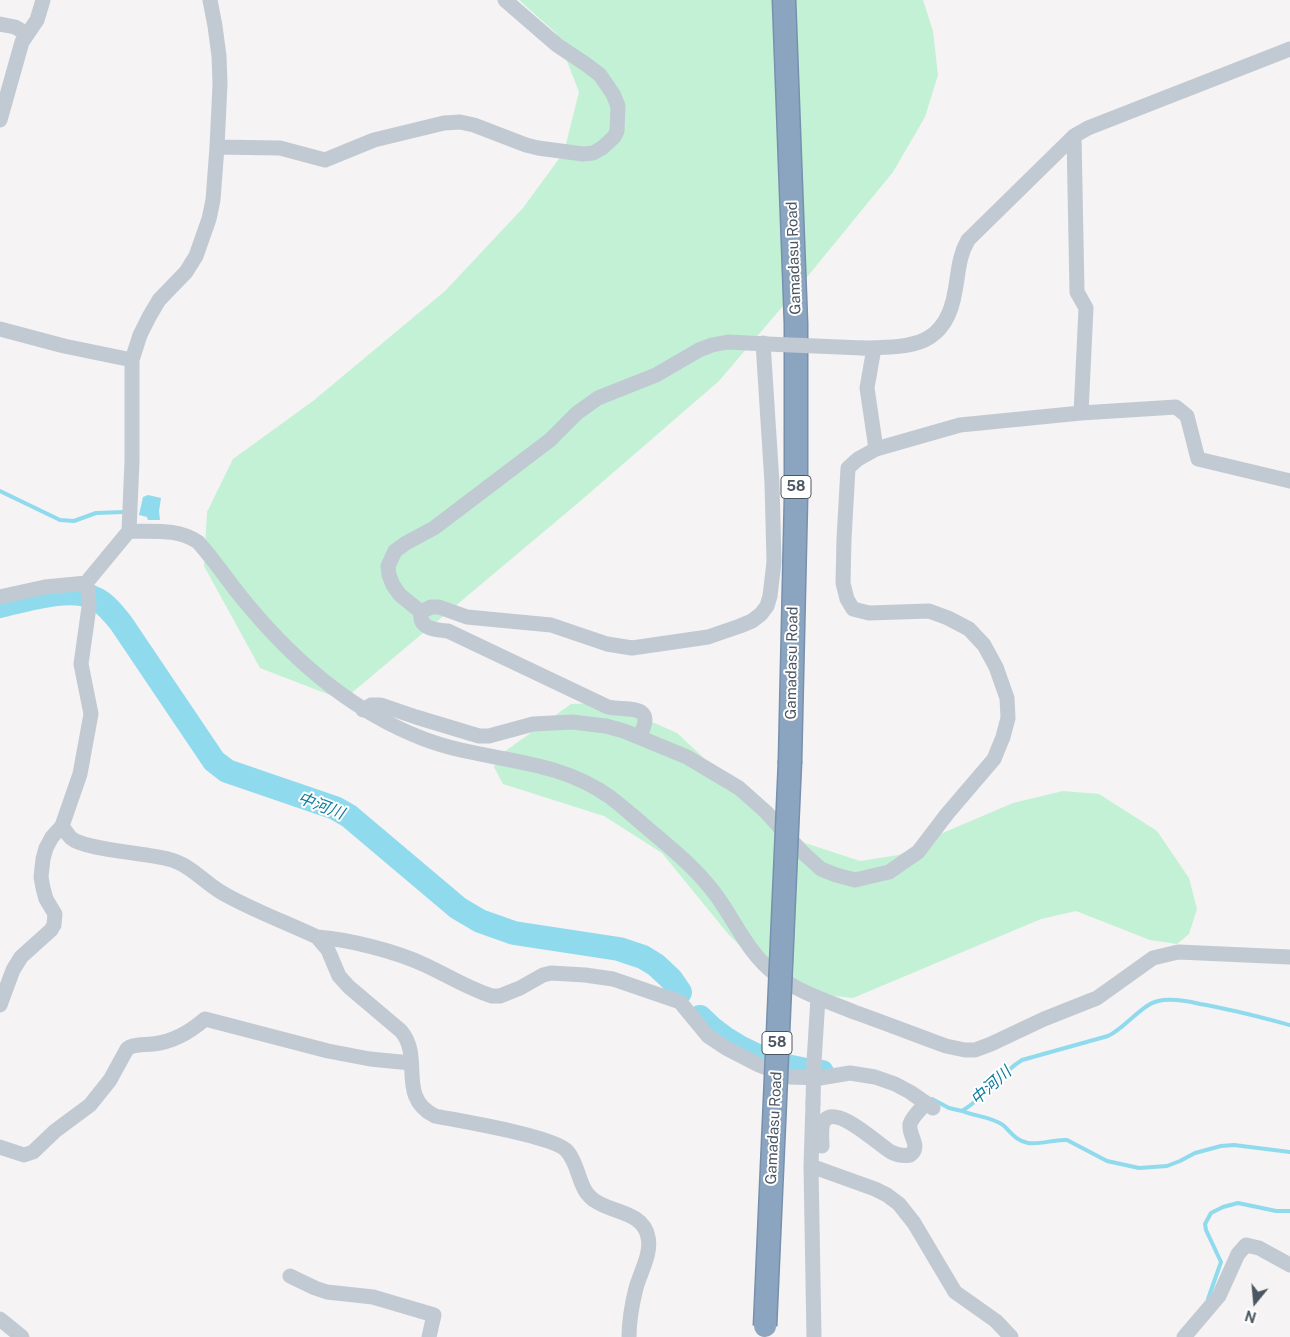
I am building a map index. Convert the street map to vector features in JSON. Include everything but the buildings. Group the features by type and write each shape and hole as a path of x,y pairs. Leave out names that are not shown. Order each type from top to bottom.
{"highway":[{"name":"Gamadasu Road","path":"764,1333 790,761 796,497 796,324 784,0"}],"street":[{"path":"0,120 22,42 38,20 43,0"},
{"path":"0,1005 13,970 21,957 51,930 54,925 55,914 46,899 41,877 46,848 52,837 62,826 80,774 91,714 81,664 89,607 87,586 129,531 132,461 132,360 140,334 149,316 160,300 186,272 196,256 213,200 218,147 220,84 219,56 210,0"},
{"path":"218,147 280,148 325,160 374,140 444,123 460,122 474,125 538,148 584,154 602,148 614,137 617,131 619,120 618,106 613,94 600,76 557,45 505,0"},
{"path":"0,24 16,27 27,34"},
{"path":"421,612 400,595 393,585 389,575 391,559 395,551 449,517 550,440 577,413 598,398 656,375 699,350 728,342 869,348 909,346 929,338 941,326 953,301 959,261 968,240 1074,136 1088,128 1290,49"},
{"path":"1074,136 1077,292 1086,308 1081,413"},
{"path":"0,329 64,346 132,360"},
{"path":"421,612 431,607 439,607 468,618 551,625 607,644 632,648 708,637 752,621 761,614 767,606 770,596 774,562 765,343"},
{"path":"869,348 867,388 876,449"},
{"path":"363,710 371,705 382,705 416,718 480,736 489,736 532,724 572,722 606,726 639,737 687,757 739,788 775,821 812,862 821,869 855,880 889,872 918,852 946,814 994,759 1008,718 1007,698 996,667 984,645 969,629 929,610 869,613 853,609 847,599 843,583 848,468 858,459 876,449 960,425 1081,413 1176,407 1187,416 1198,459 1290,481"},
{"path":"129,531 176,532 188,535 198,542 248,605 315,674 339,694 363,710 438,744 482,755 539,765 584,781 610,797 698,873 716,896 754,954 774,974 818,998 946,1046 975,1050 991,1044 1044,1019 1096,998 1153,958 1178,952 1290,957"},
{"path":"0,597 45,587 87,586"},
{"path":"421,612 420,617 423,624 433,630 448,631 608,707 640,710 644,715 644,722 639,737"},
{"path":"62,826 71,839 88,846 156,856 185,865 212,887 227,896 317,937 330,938 396,954 423,964 492,996 500,996 520,988 542,975 551,973 585,974 613,979 652,991 692,1007 696,1023 708,1036 726,1048 759,1065 790,1077 820,1078 850,1073 875,1077 910,1092 929,1106 911,1122 910,1129 914,1138 915,1150 906,1156 891,1152 847,1121 834,1117 827,1118 822,1131 816,1168"},
{"path":"317,937 328,950 339,976 349,987 402,1031 407,1038 410,1046 412,1080 416,1097 425,1111 435,1116 557,1144 566,1149 574,1160 583,1189 589,1196 598,1203 633,1216 646,1230 649,1246 636,1288 629,1323 629,1337"},
{"path":"814,1337 816,1168 813,1103 818,998"},
{"path":"0,1148 24,1155 33,1152 55,1131 90,1105 110,1080 130,1047 160,1042 184,1034 205,1018 328,1051 370,1060 411,1063"},
{"path":"816,1168 875,1189 899,1204 914,1223 955,1292 996,1321 1011,1337"},
{"path":"1184,1337 1219,1296 1238,1254 1246,1245 1259,1248 1290,1264"},
{"path":"290,1276 327,1292 373,1297 434,1315 429,1337"},
{"path":"0,1320 22,1337"}],"green space":[{"path":"519,0 923,0 933,31 938,75 925,117 893,172 719,381 578,503 348,696 330,695 260,668 204,566 207,512 233,459 313,401 445,291 523,208 564,152 579,92 556,33"},
{"path":"599,703 641,717 677,733 738,790 805,843 860,861 899,855 938,835 1013,803 1063,791 1099,794 1157,831 1189,878 1197,909 1189,934 1177,944 1150,940 1076,911 1041,919 853,998 808,993 771,977 729,935 662,853 604,816 503,784 494,767 504,752 571,704"}],"water":[{"path":"148,495 161,498 160,520 148,520 147,517 139,515 143,497"}],"waterway":[{"path":"0,491 60,520 74,521 96,513 124,512"},
{"name":"中河川","path":"0,606 35,597 62,593 86,595 100,601 121,623 214,761 227,771 335,808 349,816 458,908 480,921 514,933 619,949 643,957 656,965 671,979 680,992"},
{"name":"中河川","path":"932,1099 949,1108 962,1111 1022,1060 1108,1036 1121,1028 1145,1007 1158,1001 1190,1002 1290,1025"},
{"name":"中河川","path":"700,1017 726,1039 756,1055 789,1066 822,1072"},
{"path":"962,1111 999,1122 1024,1142 1038,1143 1067,1140 1107,1161 1139,1168 1167,1166 1195,1153 1221,1146 1234,1145 1290,1152"},
{"path":"1208,1299 1221,1262 1206,1230 1205,1224 1211,1213 1238,1203 1276,1211 1290,1211"}]}
